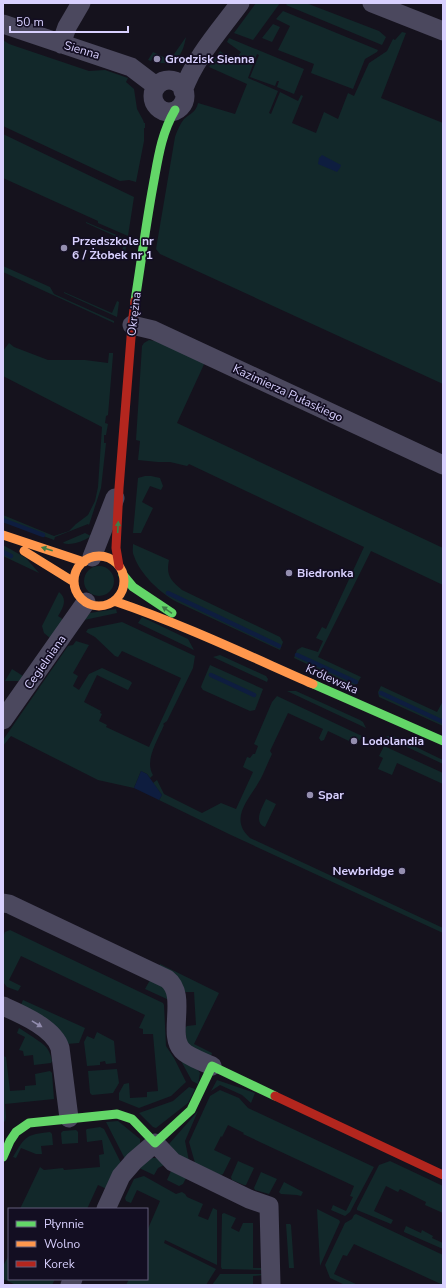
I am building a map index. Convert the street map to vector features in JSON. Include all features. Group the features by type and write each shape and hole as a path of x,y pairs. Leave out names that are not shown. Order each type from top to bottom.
{"street":[{"path":"61,44 67,27 81,3"},
{"path":"171,86 184,96 183,102 175,110 165,111 156,106 153,95 171,86 196,63 240,3"},
{"path":"372,3 443,31"},
{"name":"Sienna","path":"3,24 131,67 171,86"},
{"name":"Okrężna","path":"156,106 160,121 161,141"},
{"name":"Okrężna","path":"119,566 116,548 132,325 146,223 161,141 169,120 175,110"},
{"name":"Kazimierza Pułaskiego","path":"132,325 152,330 443,466"},
{"name":"Okrężna","path":"88,559 120,488"},
{"path":"3,536 88,559 102,556 107,558 119,566 123,575 124,583 122,591 114,602 105,606 86,602 78,593 74,582 3,536"},
{"path":"74,582 78,569 88,559"},
{"name":"Królewska","path":"123,575 133,587 212,639"},
{"name":"Cegielniana","path":"3,720 86,602"},
{"name":"Królewska","path":"114,602 138,609 212,639 443,741"},
{"path":"3,903 9,904 167,979 173,986 176,993 177,1040 180,1048 185,1053 443,1175"},
{"path":"3,1006 16,1011 47,1030 57,1041 60,1048 69,1118"},
{"path":"106,1208 121,1176 134,1161 191,1110 212,1066"},
{"path":"3,1156 12,1137 21,1126 29,1123 117,1114 132,1119 173,1162 250,1199 269,1206 271,1285"}],"green space":[{"path":"256,3 280,3 253,40 234,33"},
{"path":"288,3 306,3 379,31 386,37 382,45 286,5"},
{"path":"283,11 378,50 365,59 353,89 311,73 314,64 278,50 290,26 276,19"},
{"path":"273,24 280,27 272,42 262,38"},
{"path":"402,32 406,33 381,98 443,123 443,384 160,254 156,249 175,137 180,125 184,119 195,110 198,103 235,114 247,84 209,67 220,51 234,62 241,52 227,42 229,38 304,69 294,94 277,87 279,81 277,81 275,86 250,77 259,55 257,54 248,78 278,91 269,113 271,114 280,92 298,101 301,95 303,96 292,123 316,133 324,112 338,119 348,93 354,96 369,63 387,51 393,39 395,40"},
{"path":"186,37 183,48 176,59 166,63 160,63 162,57 154,55 151,61 148,60 153,52 170,60"},
{"path":"3,40 9,44 89,71 105,70 128,78 126,82 134,89 137,109 145,123 144,141 136,182 129,180 120,181 3,126"},
{"path":"3,134 134,197 128,236 3,178"},
{"path":"86,222 126,238 127,239 125,254 121,252 126,241"},
{"path":"3,266 50,287 54,294 114,321 114,323 3,272"},
{"path":"64,293 112,313 117,301 119,302 117,317"},
{"path":"149,340 206,360 177,423 443,548 443,585 371,551 318,657 361,677 357,684 353,685 294,658 297,650 302,647 318,652 323,641 316,638 322,627 326,629 364,547 189,464 187,466 170,462 138,460 140,441 136,440 142,346"},
{"path":"9,343 14,347 48,360 85,360 108,363 109,353 113,353 108,415 106,416 105,423 108,424 106,435 104,435 104,443 106,443 101,488 89,525 88,524 55,537 54,540 3,521 3,515 54,536 69,531 88,515 95,501 98,487 102,427 3,376 3,351"},
{"path":"145,476 160,478 163,486 161,490 150,486 142,502 153,508 141,533 133,533 138,478"},
{"path":"85,533 91,536 85,540 70,544 63,543 64,542"},
{"path":"133,544 169,560 168,570 170,577 182,590 280,637 283,642 280,650 177,602 164,594 141,570 133,554"},
{"path":"3,545 26,558 39,573 3,556"},
{"path":"99,566 110,570 114,581 110,592 99,596 88,592 84,581 88,570"},
{"path":"59,592 62,595 64,604 58,616 64,620 21,681 5,681 12,669 23,676 50,638 44,633 42,626"},
{"path":"116,609 117,613 84,620 90,613"},
{"path":"142,617 188,639 194,650 138,623"},
{"path":"122,622 195,656 193,668 167,721 163,724 164,725 153,750 150,763 153,775 150,778 147,774 141,771 134,788 98,780 11,736 3,746 3,740 68,646 73,645 76,641 89,645 73,673 78,676 73,686 79,690 89,674 102,668 132,683 128,690 97,675 84,702 101,711 100,713 102,714 99,721 107,725 106,727 149,747 181,678 122,651 118,657 115,656 95,637 86,632 88,629"},
{"path":"220,655 266,676 268,679 267,682 213,657"},
{"path":"210,665 263,689 255,710 250,711 203,690 201,687"},
{"path":"381,686 437,712 443,701 443,726 379,697 378,692"},
{"path":"287,691 296,691 360,720 366,728"},
{"path":"277,696 362,736 359,741 351,737 349,741 328,731 324,740 321,741 319,738 323,729 288,713 270,751 272,754 263,774 242,812 241,825 244,831 250,838 443,928 443,933 159,800 162,795 153,783 157,780 164,794 202,813 221,803 236,809 253,772 243,767 247,757 250,758 253,754 255,754 258,746 254,744 272,702"},
{"path":"393,736 443,760 443,764 386,737"},
{"path":"384,746 443,773 443,784 397,763 392,775 378,769 383,758 379,756"},
{"path":"266,799 276,804 265,827 261,825 259,818"},
{"path":"10,930 163,1003 166,1046 186,1082 171,1096 139,1108 119,1100 119,1093 124,1084 129,1083 130,1098 147,1097 147,1092 158,1091 153,1034 143,1034 143,1029 139,1028 145,1015 21,956 9,980 21,986 18,991 7,987 3,982 3,937 5,932"},
{"path":"160,964 219,993 194,1044 212,1053 211,1056 206,1057 187,1043 185,1028 187,1026 196,1025 194,992 185,992 158,968"},
{"path":"150,980 163,985 169,1000 145,989"},
{"path":"23,1000 85,1028 79,1043 66,1044 20,1007"},
{"path":"19,1028 46,1046 51,1056 51,1063 34,1065 33,1055 24,1056 23,1051 19,1050 25,1037 17,1033"},
{"path":"97,1032 114,1041 116,1063 106,1064 105,1061 100,1062 100,1065 87,1066 84,1042 87,1036 94,1039"},
{"path":"3,1056 6,1057 10,1091 25,1090 25,1086 36,1085 35,1074 50,1071 52,1073 54,1099 5,1104 5,1122 3,1120"},
{"path":"180,1059 195,1066 200,1073 198,1084 192,1081"},
{"path":"117,1069 119,1083 113,1093 92,1095 90,1093 88,1071"},
{"path":"217,1080 255,1093 251,1103 242,1095 220,1085 211,1091"},
{"path":"189,1087 195,1089 188,1103 156,1128 153,1127 139,1113 173,1101"},
{"path":"220,1090 239,1098 248,1108 374,1167 350,1212 345,1216 331,1210 333,1205 346,1211 353,1197 350,1196 354,1186 243,1134 244,1133 228,1125 214,1150 231,1158 223,1174 221,1175 195,1163 189,1142 210,1096"},
{"path":"198,1111 185,1141 190,1166 176,1159 169,1144"},
{"path":"118,1121 140,1139 140,1145 126,1161 106,1122"},
{"path":"100,1127 104,1129 122,1165 109,1190 98,1185 87,1208 20,1208 40,1167 44,1170 63,1168 64,1170 100,1167 99,1155 104,1154 102,1140 87,1142 87,1129"},
{"path":"76,1130 78,1132 78,1143 62,1144 61,1133 63,1131"},
{"path":"50,1132 52,1134 53,1145 41,1146 42,1154 36,1154 21,1148 16,1158 13,1157 27,1137"},
{"path":"149,1158 157,1158 164,1165 158,1168 154,1175 137,1167"},
{"path":"238,1161 254,1168 246,1185 232,1180 231,1177"},
{"path":"390,1161 443,1186 443,1213 425,1205 426,1202 400,1189 398,1192 386,1186 374,1211 393,1220 391,1224 357,1210 379,1165"},
{"path":"171,1171 186,1178 183,1184 179,1186 167,1180"},
{"path":"261,1172 277,1179 269,1194 255,1190 254,1188"},
{"path":"144,1176 176,1194 182,1192 187,1197 203,1204 198,1216 208,1220 213,1208 217,1210 217,1265 165,1240 164,1243 216,1269 206,1285 126,1285 128,1280 148,1280 148,1229 160,1201 137,1190 131,1203 126,1201 125,1198 134,1179"},
{"path":"284,1182 303,1192 301,1196 281,1194 279,1192"},
{"path":"317,1209 339,1220 340,1222 320,1266"},
{"path":"224,1213 236,1218 231,1228 239,1232 243,1223 253,1223 253,1268 262,1268 263,1270 222,1269 222,1214"},
{"path":"356,1214 443,1255 443,1285 354,1244 347,1256 343,1255 334,1274 358,1285 345,1285 330,1278 325,1265 345,1223 352,1219"},
{"path":"286,1224 291,1225 294,1268 289,1268"},
{"path":"406,1226 421,1233 422,1230 433,1236 432,1238 443,1243 443,1249 404,1232"},
{"path":"8,1257 8,1280 54,1280 52,1285 16,1285 3,1279 3,1266"},
{"path":"220,1274 263,1275 253,1276 253,1285 212,1285"}],"water":[{"path":"322,155 341,165 337,172 318,164 319,158"},
{"path":"141,771 147,774 162,795 159,800 134,788"}],"waterway":[{"path":"3,520 43,535"},
{"path":"3,552 11,556"},
{"path":"168,593 279,646"},
{"path":"297,655 356,682"},
{"path":"211,675 254,695"},
{"path":"381,693 443,722"}],"traffic: fast":[{"path":"135,301 158,156 166,128 175,110"},
{"path":"123,575 133,587 172,613"},
{"path":"313,684 443,741"},
{"path":"3,1157 16,1132 29,1123 117,1114 132,1119 155,1143 191,1110 212,1066 275,1096"}],"traffic: slow":[{"path":"3,535 84,562"},
{"path":"24,551 74,582"},
{"path":"99,556 108,558 117,563 122,572 124,581 122,590 117,599 108,604 99,606 90,604 81,599 76,590 74,581 76,572 81,563 90,558 99,556"},
{"path":"114,601 189,630 313,684"}],"traffic: jam":[{"path":"119,566 116,548 119,488 135,301"},
{"path":"275,1096 443,1175"}],"place":[{"name":"Grodzisk Sienna","path":"157,59"},
{"name":"Przedszkole nr 6 / Żłobek nr 1","path":"64,248"},
{"name":"Biedronka","path":"289,573"},
{"name":"Lodolandia","path":"354,741"},
{"name":"Spar","path":"310,795"},
{"name":"Newbridge","path":"402,871"}]}
